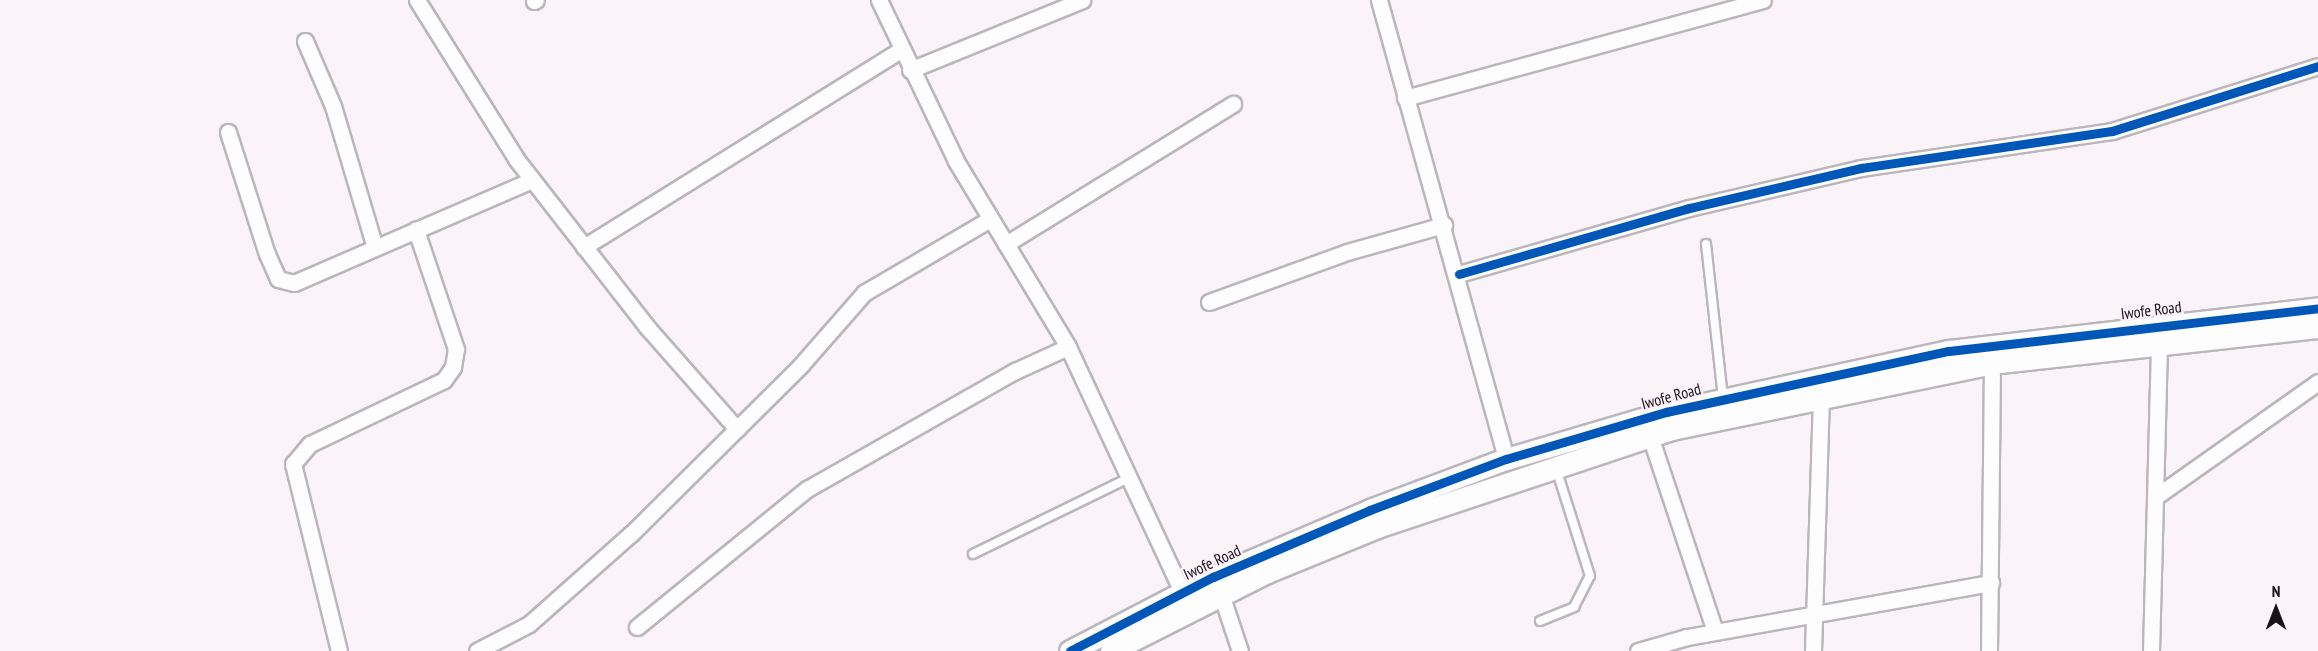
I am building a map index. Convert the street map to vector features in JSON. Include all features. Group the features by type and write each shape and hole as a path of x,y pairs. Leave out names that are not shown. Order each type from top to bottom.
{"street":[{"path":"417,0 532,180 584,247 737,429"},
{"path":"879,0 910,70 990,219 1068,347 1182,592"},
{"path":"910,70 1082,0"},
{"path":"1379,0 1405,98 1459,273 1506,459"},
{"path":"1405,98 1711,8 1763,0"},
{"path":"305,41 333,106 375,248"},
{"path":"584,247 901,50"},
{"path":"1459,273 1689,208 1861,168 2112,130 2318,66"},
{"path":"1006,244 1233,104"},
{"path":"228,132 278,279 294,283 532,180"},
{"path":"477,651 529,624 632,533 737,429 864,293 990,219"},
{"path":"1209,302 1347,252 1444,225"},
{"path":"339,651 293,464 310,444 444,380 453,367 456,349 416,230"},
{"name":"Iwofe Road","path":"1111,651 1221,594 1377,527 1554,464 1650,435 1821,395 1869,376 1992,345 2318,308"},
{"name":"Iwofe Road","path":"1070,651 1182,592 1370,510 1506,459 1723,397 1869,376 2318,327"},
{"path":"2151,651 2158,495 2159,343"},
{"path":"637,627 807,489 1005,376 1068,347"},
{"path":"1989,651 1992,363"},
{"path":"2158,495 2318,382"},
{"path":"1813,651 1810,614 1818,548 1821,395"},
{"path":"1650,435 1715,632"},
{"path":"1638,651 1715,632 1991,583"},
{"path":"1221,594 1240,651"}],"lane":[{"path":"1706,244 1723,397"},
{"path":"1540,621 1574,607 1590,576 1554,464"},
{"path":"973,554 1129,478"}],"cycle path":[{"path":"1459,274 1689,208 1861,168 2112,131 2318,66"},
{"path":"1070,651 1213,577 1370,510 1506,459 1666,412 1949,351 2318,308"}]}
